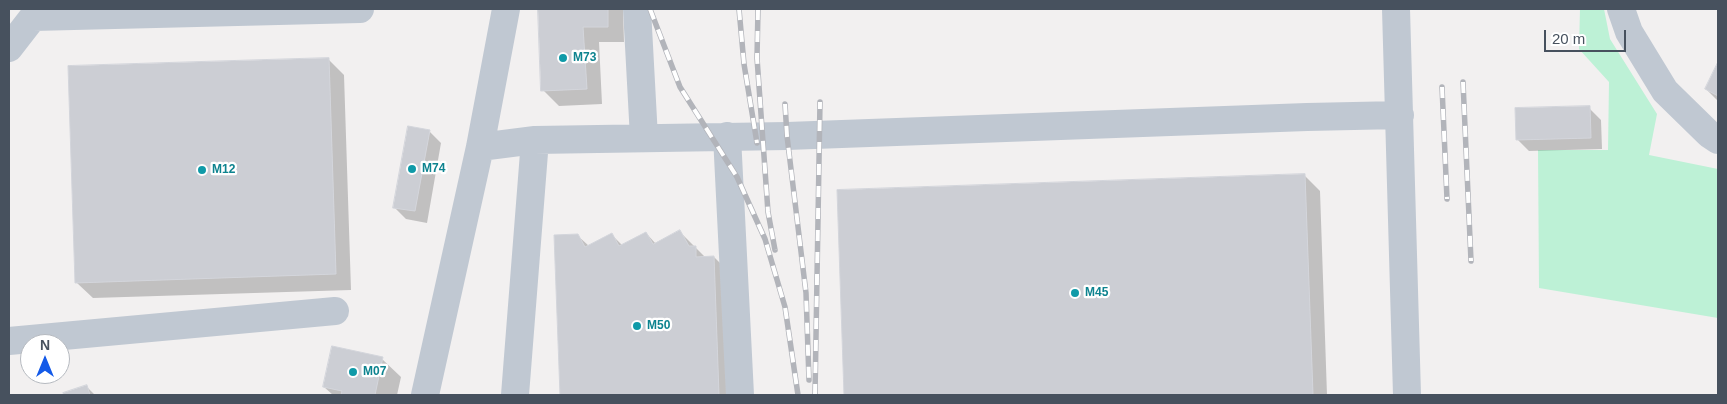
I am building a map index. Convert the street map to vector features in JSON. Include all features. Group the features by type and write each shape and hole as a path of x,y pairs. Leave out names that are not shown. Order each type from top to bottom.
{"lane":[{"path":"9,48 33,13 360,9"},
{"path":"425,395 480,147 506,9"},
{"path":"637,9 644,138"},
{"path":"1396,9 1407,395"},
{"path":"1620,9 1629,32 1665,91 1709,134 1718,140"},
{"path":"480,147 535,140 787,136 1400,115"},
{"path":"727,136 740,395"},
{"path":"515,395 535,140"},
{"path":"9,341 335,311"}],"green space":[{"path":"1580,9 1604,9 1610,39 1657,114 1649,155 1718,169 1718,318 1539,288 1538,150 1608,150 1609,82 1579,49"}],"building":[{"name":"M73","path":"538,9 608,9 608,27 583,27 587,89 541,91"},
{"name":"M12","path":"329,58 336,274 75,283 68,66"},
{"path":"1718,62 1718,96 1705,89"},
{"path":"1590,106 1591,138 1516,140 1515,108"},
{"name":"M74","path":"408,126 430,130 415,211 393,208"},
{"name":"M45","path":"1305,174 1313,395 844,395 837,190"},
{"name":"M50","path":"680,230 689,246 696,246 696,257 714,256 719,395 560,395 554,235 578,234 585,247 612,233 619,246 646,232 653,244"},
{"name":"M07","path":"332,346 383,357 375,395 341,395 342,391 323,387"},
{"path":"87,385 90,395 64,395 63,393"}],"railway":[{"path":"650,9 680,87 737,177 765,239 785,307 798,395"},
{"path":"739,9 744,64 757,143"},
{"path":"758,9 757,58 768,212 775,250"},
{"path":"1463,82 1471,261"},
{"path":"1442,87 1447,199"},
{"path":"815,395 820,102"},
{"path":"785,104 787,136 806,293 809,380"}],"place":[{"name":"M73","path":"563,58"},
{"name":"M74","path":"412,169"},
{"name":"M12","path":"202,170"},
{"name":"M45","path":"1075,293"},
{"name":"M50","path":"637,326"},
{"name":"M07","path":"353,372"}]}
